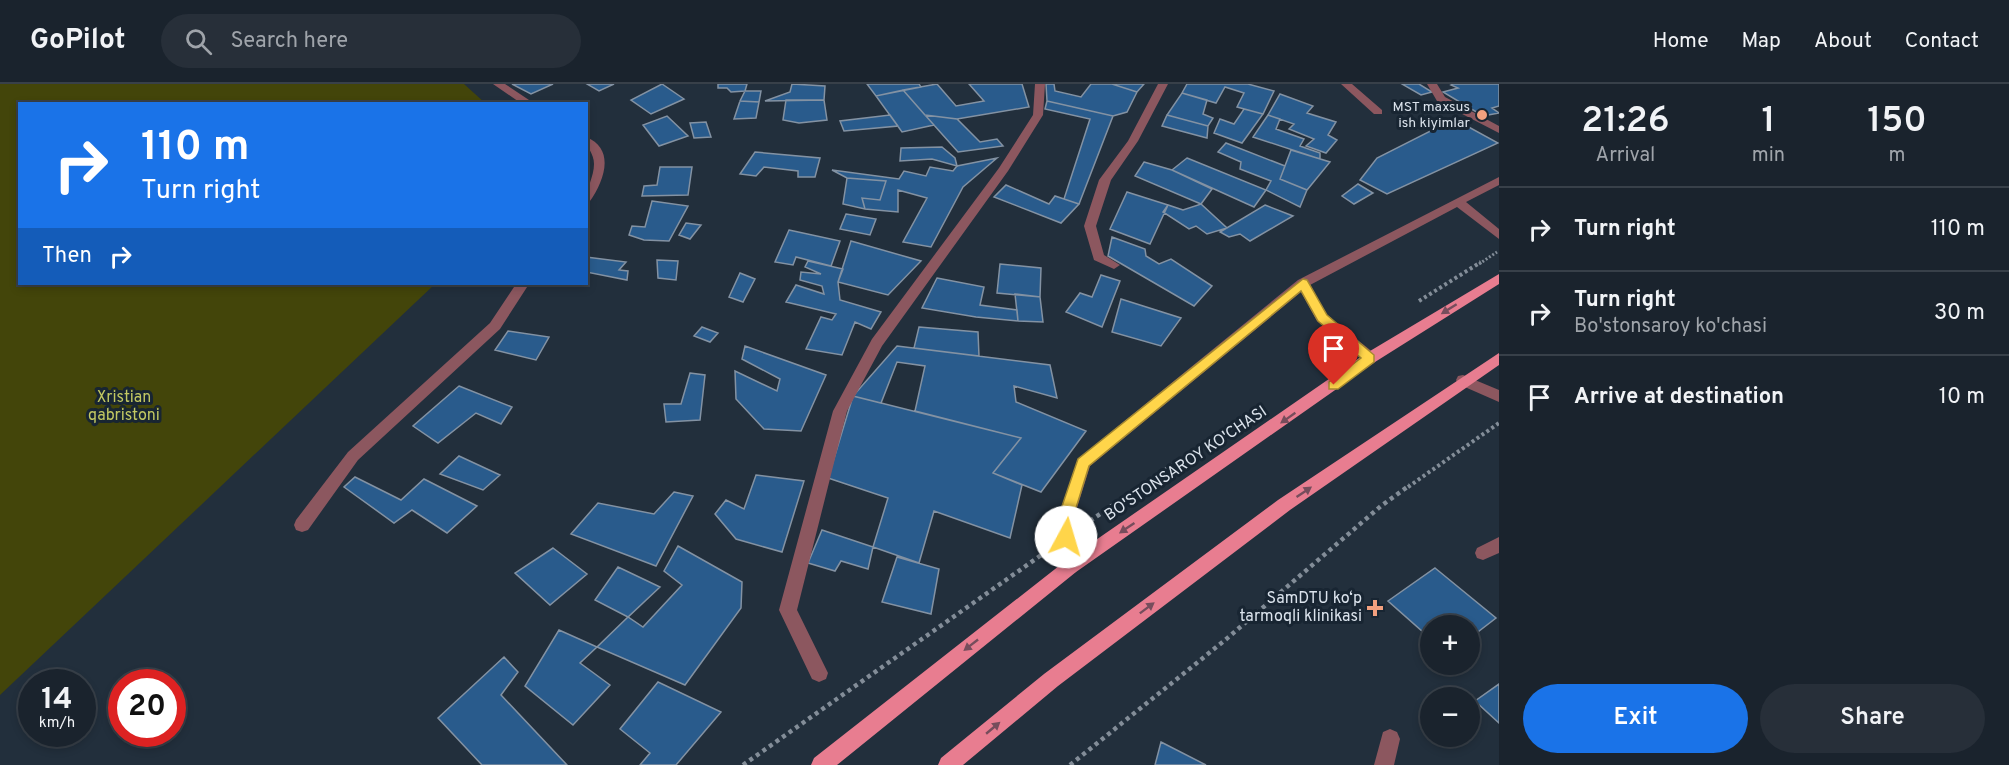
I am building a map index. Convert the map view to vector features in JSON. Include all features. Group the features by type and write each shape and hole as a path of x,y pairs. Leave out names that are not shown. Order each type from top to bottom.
{"main road":[{"name":"BO'STONSAROY KO'CHASI","path":"821,765 1070,567 1370,358 1499,278"},
{"path":"948,765 1051,680 1284,505 1499,358"}],"street":[{"path":"498,84 527,102"},
{"path":"819,673 788,610 840,411 877,342 1004,169 1038,115 1040,84"},
{"path":"1114,265 1098,257 1090,226 1105,180 1133,141 1163,84"},
{"path":"1346,84 1378,112"},
{"path":"1432,84 1441,99 1499,130"},
{"path":"588,141 593,145 600,159 601,171 597,183 588,195"},
{"path":"1070,567 1064,524 1083,463 1303,283 1499,180"},
{"path":"1458,201 1499,234"},
{"path":"1303,283 1323,318 1370,358"},
{"path":"302,525 353,456 495,326 521,285"},
{"path":"1464,380 1499,396"},
{"path":"1483,553 1499,544"},
{"path":"1384,765 1390,740"}],"path":[{"path":"1070,765 1224,641 1381,506 1499,423"}],"green space":[{"name":"Xristian qabristoni","path":"0,84 464,84 484,102 18,102 18,285 434,285 28,669 18,669 18,678 0,695"}],"building":[{"path":"512,84 553,84 531,94"},
{"path":"587,84 614,84 599,91"},
{"path":"662,84 684,99 651,114 631,100"},
{"path":"718,84 747,84 745,91 731,92 727,88 718,88"},
{"path":"792,84 825,86 824,100 765,101 790,92"},
{"path":"867,84 919,84 921,87 876,96"},
{"path":"937,84 956,106 984,101 969,84 1022,84 1029,107 957,119 925,115 903,90"},
{"path":"1046,84 1054,84 1055,91 1081,97 1091,84 1112,84 1137,92 1127,112 1113,116 1047,101"},
{"path":"1112,84 1144,84 1137,92"},
{"path":"1187,84 1248,84 1274,91 1263,114 1237,107 1244,93 1225,87 1216,103 1182,93"},
{"path":"1402,84 1419,84 1432,92 1421,95"},
{"path":"1453,84 1499,84 1499,106 1492,108 1499,113 1483,116 1443,92 1458,88 1451,85"},
{"path":"903,90 934,125 902,132 876,96"},
{"path":"745,91 761,91 759,102 740,101"},
{"path":"1182,93 1207,100 1203,114 1213,118 1208,126 1167,115"},
{"path":"1280,94 1313,106 1307,113 1336,122 1328,135 1337,140 1326,153 1306,146 1314,139 1289,129 1294,124 1268,115"},
{"path":"786,100 824,100 827,120 799,123 783,120"},
{"path":"740,101 759,102 756,118 734,119"},
{"path":"1047,101 1113,116 1079,204 1064,199 1090,119 1045,109"},
{"path":"1244,109 1263,114 1242,143 1214,133 1220,119 1234,124"},
{"path":"890,115 898,126 844,131 840,121"},
{"path":"925,115 957,119 980,142 997,139 1003,146 958,152"},
{"path":"1167,115 1208,126 1207,138 1162,126"},
{"path":"1268,115 1280,119 1276,129 1304,139 1300,146 1320,153 1320,159 1253,137"},
{"path":"667,116 688,136 659,146 643,125"},
{"path":"1454,119 1498,143 1387,194 1360,180 1377,158"},
{"path":"706,122 711,137 694,138 690,123"},
{"path":"1226,143 1285,166 1280,179 1307,190 1300,207 1266,190 1271,181 1240,169 1241,162 1218,152"},
{"path":"942,147 955,158 957,166 932,159 900,161 901,148"},
{"path":"1291,150 1330,162 1307,190 1280,179"},
{"path":"755,152 820,158 815,177 798,177 798,171 764,167 756,176 740,174"},
{"path":"997,158 963,187 931,247 903,242 927,198 898,190 898,212 865,209 862,198 880,200 886,181 847,178 832,170 899,179 904,171 926,176 930,167 953,171 957,166"},
{"path":"1187,158 1266,190 1254,207 1172,170"},
{"path":"1144,162 1172,170 1212,189 1201,204 1135,176"},
{"path":"660,167 692,167 688,195 642,196 644,186 657,185"},
{"path":"847,178 886,181 880,200 862,198 865,209 843,204"},
{"path":"1358,184 1373,193 1354,204 1342,196"},
{"path":"1006,185 1049,204 1055,196 1079,204 1061,223 994,197"},
{"path":"1127,192 1168,205 1150,244 1110,229"},
{"path":"652,201 688,206 669,241 644,240 629,235 632,226 645,227"},
{"path":"1201,204 1227,228 1207,234 1196,226 1189,229 1163,212 1168,205 1183,210"},
{"path":"1265,205 1293,216 1250,241 1240,234 1229,237 1220,232"},
{"path":"846,214 876,219 870,235 840,229"},
{"path":"686,223 701,225 690,239 679,235"},
{"path":"789,230 840,241 831,266 796,257 793,265 775,262"},
{"path":"1112,237 1145,249 1146,256 1159,264 1171,259 1212,286 1194,306 1108,256"},
{"path":"851,241 921,261 888,295 838,282"},
{"path":"588,257 626,262 619,270 628,271 627,280 588,272"},
{"path":"657,260 678,261 676,280 658,278"},
{"path":"808,261 843,269 838,282 840,300 881,312 871,329 855,322 842,355 806,349 821,317 832,320 836,314 786,302 796,285 824,294 822,286 800,280 801,272 821,274 805,267"},
{"path":"1000,264 1041,268 1040,297 997,293"},
{"path":"740,273 755,279 743,302 729,297"},
{"path":"1101,275 1120,281 1102,327 1066,312 1080,293 1092,297"},
{"path":"937,278 984,287 980,305 1017,310 1018,321 922,308"},
{"path":"1015,294 1040,297 1043,322 1018,321"},
{"path":"1121,299 1181,318 1161,346 1112,332"},
{"path":"702,327 718,333 710,342 694,336"},
{"path":"919,327 978,332 979,356 914,348"},
{"path":"508,331 549,337 536,360 495,350"},
{"path":"745,346 826,375 801,431 764,429 736,399 735,371 777,391 780,379 742,359"},
{"path":"897,346 1050,365 1057,398 1014,386 1016,402 1086,431 1041,492 993,473 1021,438 915,411 925,366 897,362 881,403 853,396"},
{"path":"690,373 705,375 700,420 666,422 664,404 681,404"},
{"path":"459,386 512,407 501,424 476,413 438,443 413,426"},
{"path":"853,396 1021,438 993,473 1022,485 1010,538 934,511 919,563 873,547 888,498 828,478"},
{"path":"459,456 500,475 483,490 440,474"},
{"path":"756,475 804,481 782,552 736,539 715,514 726,500 744,509"},
{"path":"355,477 401,500 424,479 477,506 447,533 412,510 394,523 344,487"},
{"path":"674,492 693,496 656,566 571,534 598,503 654,514"},
{"path":"822,530 873,547 868,569 841,561 835,571 808,563"},
{"path":"678,546 742,582 741,608 685,685 597,647 628,617 643,627 682,585 664,571"},
{"path":"553,548 587,574 550,605 515,573"},
{"path":"897,557 939,569 931,614 882,602"},
{"path":"618,567 660,587 628,617 595,600"},
{"path":"1435,568 1496,618 1480,630 1480,615 1420,615 1420,629 1388,601"},
{"path":"559,630 597,647 580,663 610,685 573,725 525,686"},
{"path":"504,657 518,672 501,695 567,765 482,765 438,718"},
{"path":"658,682 721,712 676,765 640,765 650,753 620,729"},
{"path":"1499,684 1499,723 1480,706 1480,697"},
{"path":"1161,742 1206,765 1155,765"}],"place":[{"name":"MST maxsus ish kiyimlar","path":"1482,115"},
{"name":"SamDTU ko‘p tarmoqli klinikasi","path":"1375,608"}],"route":[{"path":"1066,537 1064,524 1083,463 1303,283 1323,318 1370,358 1334,385"}]}
